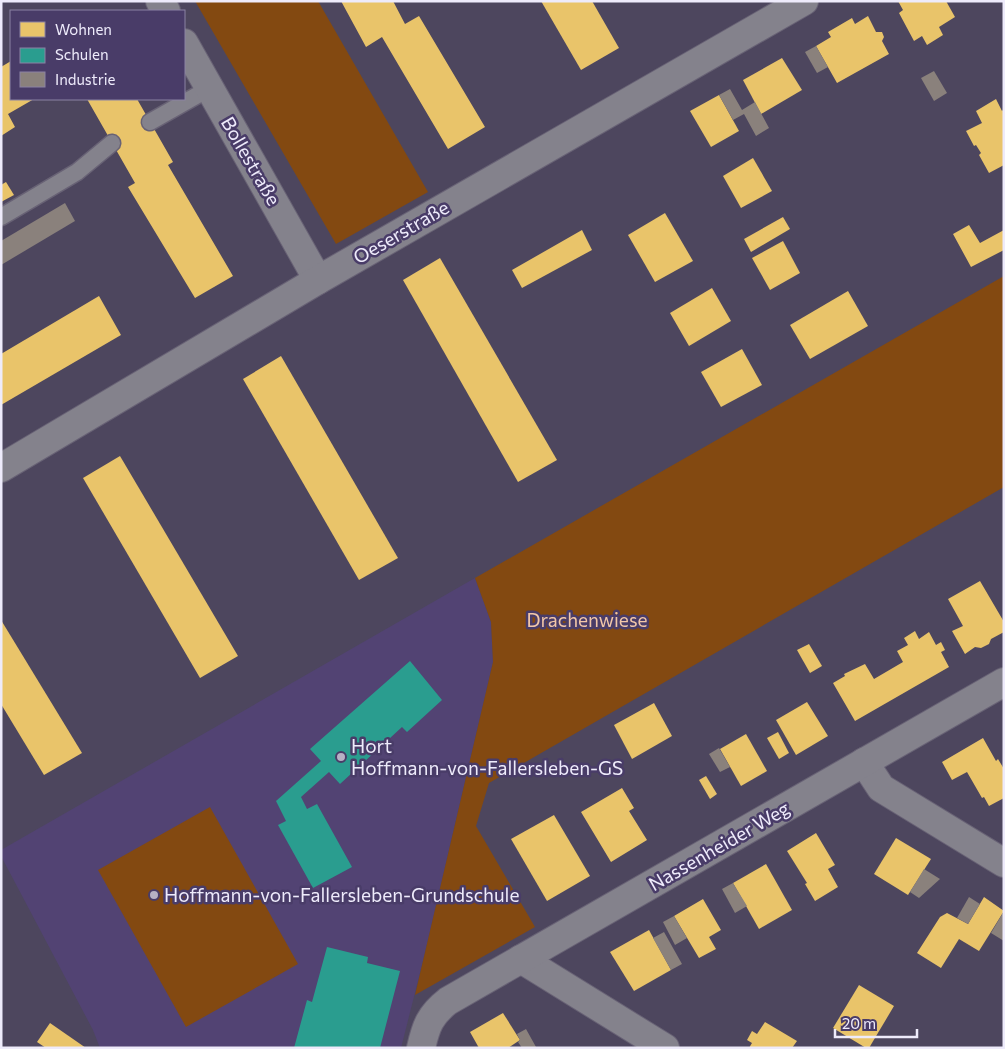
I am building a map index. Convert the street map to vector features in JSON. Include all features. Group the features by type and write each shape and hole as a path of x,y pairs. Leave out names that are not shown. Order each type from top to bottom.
{"street":[{"name":"Oeserstraße","path":"1,468 318,280 804,1"},
{"name":"Bollestraße","path":"185,45 318,280"},
{"name":"Nassenheider Weg","path":"421,1048 426,1028 435,1011 448,1001 1004,682"},
{"path":"864,762 881,788 1004,863"},
{"path":"521,959 665,1048"}],"lane":[{"path":"150,122 210,88"},
{"path":"1,217 76,172 112,143"}],"shaded area":[{"path":"475,578 491,622 493,662 401,1048 100,1048 93,1030 1,856 1,850"}],"green space":[{"path":"195,1 318,1 428,192 336,244"},
{"name":"Drachenwiese","path":"1004,276 1004,487 489,783 476,826 535,927 415,995 493,662 491,622 475,578"},
{"path":"210,807 298,964 186,1027 98,870"}],"building: Wohnen":[{"path":"341,1 393,1 405,24 419,16 485,127 448,149 382,37 366,47"},
{"path":"541,1 592,1 619,48 581,70"},
{"path":"898,1 946,1 955,17 939,27 943,35 927,45 922,36 914,41 899,13 903,10"},
{"path":"868,16 876,32 882,32 884,37 882,41 889,54 837,83 816,46 831,37 828,32 852,18 855,24"},
{"path":"782,58 802,90 761,114 743,80"},
{"path":"10,62 10,100 32,100 8,114 15,127 1,136 1,67"},
{"path":"719,95 739,131 711,147 690,111"},
{"path":"996,99 1004,112 1004,165 989,173 979,155 981,153 976,145 974,146 966,131 982,123 976,111"},
{"path":"88,100 138,100 173,162 168,165 233,276 195,298 128,187 135,183"},
{"path":"753,158 772,191 741,208 723,176"},
{"path":"6,182 14,195 1,202 1,185"},
{"path":"665,213 693,261 655,282 628,235"},
{"path":"783,217 790,229 751,252 744,239"},
{"path":"969,225 980,243 1004,230 1004,250 971,267 953,234"},
{"path":"582,230 592,250 522,288 512,270"},
{"path":"783,241 800,273 770,290 752,258"},
{"path":"440,258 557,460 518,482 403,280"},
{"path":"712,288 731,321 689,346 670,313"},
{"path":"848,291 868,326 810,359 790,325"},
{"path":"99,296 121,335 1,405 1,354"},
{"path":"742,349 762,385 721,407 701,372"},
{"path":"281,356 398,558 359,580 243,379"},
{"path":"120,456 238,656 200,678 83,478"},
{"path":"980,581 1004,622 1004,632 991,639 989,644 981,648 975,647 965,654 952,631 963,626 948,599"},
{"path":"1,620 82,753 44,775 1,704"},
{"path":"915,631 919,639 929,632 936,645 941,642 945,650 941,652 949,667 855,721 833,683 845,676 844,674 865,664 874,679 903,662 897,651 908,645 904,638"},
{"path":"809,644 822,666 810,673 797,650"},
{"path":"807,702 828,736 796,755 776,720"},
{"path":"654,703 672,736 632,759 614,725"},
{"path":"778,732 789,753 779,759 767,738"},
{"path":"746,734 767,771 741,786 720,749"},
{"path":"983,738 996,761 998,759 1004,769 1004,798 989,806 984,797 982,798 967,772 952,780 942,762"},
{"path":"706,776 717,794 710,799 699,780"},
{"path":"622,788 634,808 629,811 647,840 611,862 581,812"},
{"path":"554,815 590,876 547,901 511,839"},
{"path":"816,833 835,865 828,869 838,887 815,901 805,884 807,883 787,851"},
{"path":"896,838 931,859 908,895 874,874"},
{"path":"766,864 792,910 759,929 733,883"},
{"path":"984,897 1004,911 979,951 959,939 941,968 917,953 940,917 947,913 968,924"},
{"path":"703,899 721,930 709,937 716,949 699,958 674,916"},
{"path":"649,930 671,970 634,991 610,952"},
{"path":"859,985 894,1006 869,1048 833,1028"},
{"path":"503,1013 520,1040 508,1048 479,1048 470,1032"},
{"path":"765,1022 797,1041 792,1048 749,1048 752,1043 747,1040 752,1031 757,1034"},
{"path":"50,1023 86,1048 46,1048 37,1042"}],"building: Schulen":[{"path":"410,661 442,700 407,732 402,727 340,784 329,772 301,797 307,809 317,804 352,867 313,888 278,825 286,821 276,801 321,761 310,749"},
{"path":"327,947 368,957 367,963 400,971 380,1048 294,1048 307,1000 312,1002"}],"building: Industrie":[{"path":"816,46 828,67 817,73 805,52"},
{"path":"934,71 947,93 934,101 921,78"},
{"path":"730,89 742,110 755,102 769,128 756,136 744,114 733,120 719,95"},
{"path":"65,203 75,221 1,265 1,241"},
{"path":"719,748 730,767 720,772 709,754"},
{"path":"924,869 940,879 919,898 910,892"},
{"path":"733,883 747,906 735,913 722,889"},
{"path":"969,897 980,904 968,924 957,918"},
{"path":"1004,911 1004,941 991,933"},
{"path":"674,916 687,938 675,945 663,922"},
{"path":"664,932 682,964 671,970 653,938"},
{"path":"526,1029 535,1048 522,1048 518,1042 520,1040 517,1034"}],"place":[{"name":"Hort Hoffmann-von-Fallersleben-GS","path":"341,757"},
{"name":"Hoffmann-von-Fallersleben-Grundschule","path":"154,895"}]}
